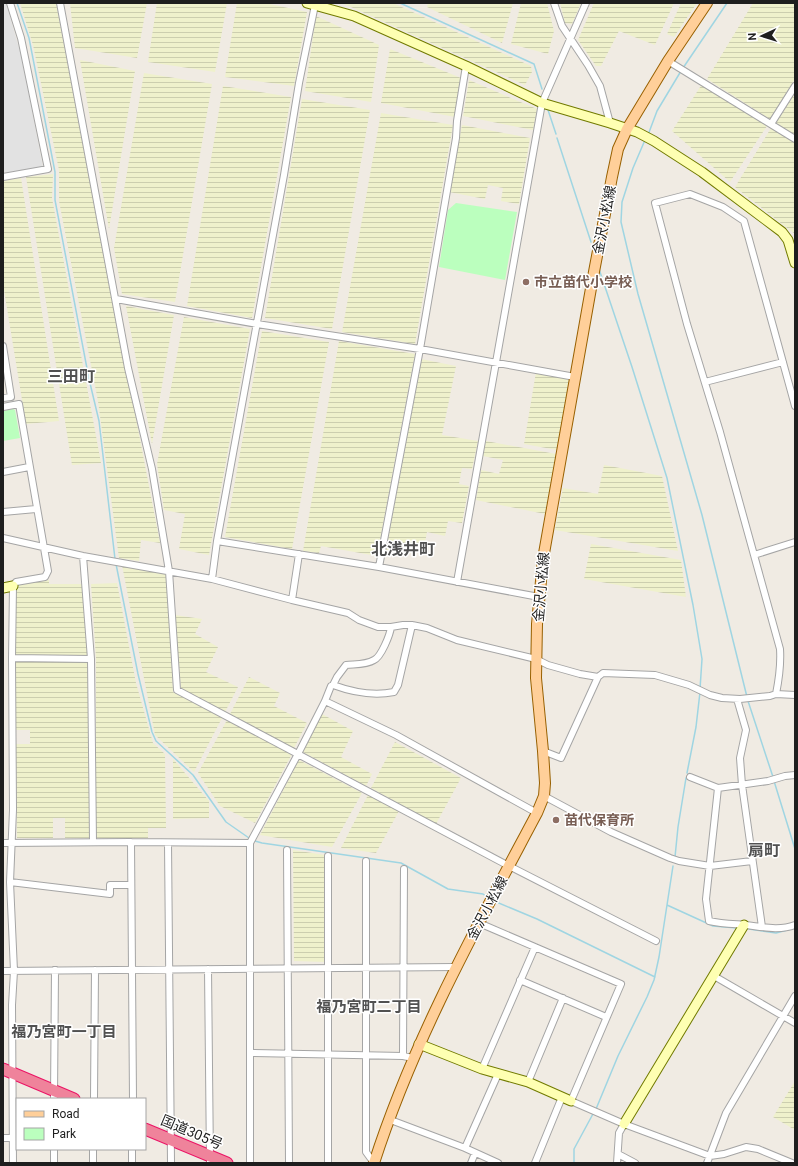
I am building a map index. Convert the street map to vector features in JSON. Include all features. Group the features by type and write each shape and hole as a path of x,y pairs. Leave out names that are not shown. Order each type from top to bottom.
{"highway":[{"path":"8,1071 54,1095 69,1098"},
{"name":"国道305号","path":"146,1128 171,1139 210,1159 227,1163"}],"main road":[{"name":"金沢小松線","path":"374,1163 388,1120 419,1044 455,967 537,813 544,796 545,783 536,659 539,597 547,533 612,177 618,149 632,130 707,3"}],"street":[{"path":"3,177 48,169 21,38 10,3"},
{"path":"60,3 128,368 152,469 169,571 177,690 509,866 656,941"},
{"path":"554,3 562,26 571,37 600,86 610,122"},
{"path":"457,582 542,103 586,3"},
{"path":"212,579 217,541 284,176 311,4 354,16 466,66 542,103 610,122 632,130 654,141 702,172 782,232 788,240 795,263"},
{"path":"671,63 795,139"},
{"path":"379,567 420,349 456,138 457,121 466,66"},
{"path":"771,124 795,86"},
{"path":"773,695 779,680 781,660 780,649 705,382 687,324 655,203 690,194 723,207 744,221 795,406"},
{"path":"116,299 257,324 420,349 575,377"},
{"path":"3,346 11,397 3,398"},
{"path":"705,382 783,362"},
{"path":"3,407 19,404 36,509 48,571 45,577 16,582 13,586 3,588"},
{"path":"3,472 29,467"},
{"path":"3,512 36,509"},
{"path":"3,538 83,556 212,579 292,600 348,612 359,620 378,627 412,624 458,640 536,659 548,665 580,674 598,677"},
{"path":"217,541 379,567 539,597"},
{"path":"754,555 795,542"},
{"path":"292,600 299,554"},
{"path":"83,556 91,659 93,842"},
{"path":"13,586 13,810 10,882 14,971 8,1071 13,1163"},
{"path":"333,685 371,693 384,694 394,692 398,685 412,624"},
{"path":"250,1163 250,843 298,754 331,686 346,665 362,664 375,660 381,653 390,633 391,627"},
{"path":"12,658 91,659"},
{"path":"543,751 561,758 598,677 603,673 655,675 689,685 710,695 722,698 738,699 773,695 795,695"},
{"path":"738,699 746,730 740,758 742,784 762,927"},
{"path":"325,701 396,735 537,813"},
{"path":"690,777 718,788 768,781 795,775"},
{"path":"718,788 706,899 709,921 724,925 744,925 770,929 787,928 795,925"},
{"path":"544,796 611,832 679,861 710,866 752,861"},
{"path":"131,842 133,1098"},
{"path":"3,843 250,843"},
{"path":"168,843 171,1163"},
{"path":"287,850 289,968 289,1163"},
{"path":"328,856 328,1163"},
{"path":"366,862 366,1152 374,1163"},
{"path":"403,1056 404,869"},
{"path":"10,882 110,894 110,885 131,885"},
{"path":"479,923 621,984 571,1101"},
{"path":"617,1163 619,1133 744,925"},
{"path":"482,1069 535,947"},
{"path":"3,971 455,967"},
{"path":"208,969 210,1159"},
{"path":"54,1095 55,970"},
{"path":"94,1098 95,970"},
{"path":"714,976 795,1023"},
{"path":"520,980 606,1017"},
{"path":"707,1163 726,1113 795,996"},
{"path":"528,1082 563,998"},
{"path":"419,1044 482,1069 528,1082 624,1124 710,1156 724,1154 746,1147 758,1149 791,1163 795,1156"},
{"path":"250,1053 403,1056 413,1058"},
{"path":"465,1148 498,1074"},
{"path":"535,1163 562,1097"},
{"path":"388,1120 465,1148 498,1163"},
{"path":"3,1138 12,1138"},
{"path":"54,1150 54,1163"},
{"path":"93,1163 94,1150"},
{"path":"132,1150 132,1163"},
{"path":"471,1163 475,1153"},
{"path":"618,1154 635,1163"}],"green space":[{"path":"20,3 56,3 160,543 141,540 139,561 119,558 98,401 59,201 59,170 33,45"},
{"path":"70,3 147,3 137,58 75,48"},
{"path":"157,3 227,3 215,72 148,62"},
{"path":"237,3 265,3 307,12 294,86 225,77"},
{"path":"342,3 393,3 531,66 532,72 525,85"},
{"path":"428,3 513,3 502,43 427,7"},
{"path":"521,3 547,3 554,31 548,54 511,44"},
{"path":"560,3 581,3 572,24 565,23"},
{"path":"594,3 674,3 655,45 619,31 601,66 596,66 578,40"},
{"path":"681,3 697,3 674,37 667,34"},
{"path":"753,3 795,3 795,79 770,119 707,79"},
{"path":"316,16 379,45 371,102 305,91"},
{"path":"390,49 461,78 455,117 381,103"},
{"path":"80,60 135,71 109,229"},
{"path":"144,73 212,84 175,302 122,294 114,248"},
{"path":"469,80 537,109 533,130 463,116"},
{"path":"702,84 767,126 730,182 672,131"},
{"path":"223,86 291,97 252,318 187,306"},
{"path":"795,93 795,135 776,123"},
{"path":"302,99 370,110 332,329 265,318"},
{"path":"381,113 453,125 415,344 342,332"},
{"path":"462,125 530,138 519,204 501,201 503,188 488,185 485,199 449,192"},
{"path":"771,128 795,143 795,234 735,187"},
{"path":"53,174 52,198 101,463 72,465 26,177"},
{"path":"21,178 59,421 26,424 3,284 3,181"},
{"path":"456,203 517,212 505,280 439,267 448,210"},
{"path":"126,306 174,315 152,444"},
{"path":"184,317 250,329 209,555 179,549 185,514 164,510 157,464"},
{"path":"262,331 329,342 292,549 225,537"},
{"path":"339,341 415,354 377,556 321,546 319,553 303,551"},
{"path":"421,359 456,366 442,435 478,441 472,469 462,468 459,484 469,486 462,523 448,521 445,536 427,532 424,548 407,544 405,555 386,550"},
{"path":"536,372 570,379 557,450 524,444"},
{"path":"15,410 20,438 3,441 3,411"},
{"path":"486,441 556,454 545,514 476,500 481,470 499,474 503,460 483,456"},
{"path":"604,465 662,476 678,551 555,530 563,488 598,494"},
{"path":"591,544 681,560 686,597 584,579"},
{"path":"122,565 167,574 173,692 222,718 194,772 155,735"},
{"path":"49,580 49,584 86,584 90,655 16,657 16,589 19,585"},
{"path":"117,583 136,683 153,743 165,754 166,828 148,828 148,838 96,838 96,658 91,584"},
{"path":"175,615 202,619 195,634 218,647 206,672 238,687 225,712 181,689"},
{"path":"90,661 90,838 65,838 65,818 53,818 53,838 17,838 16,744 30,744 30,730 16,730 15,662"},
{"path":"249,677 280,693 274,706 307,723 294,748 230,714"},
{"path":"322,714 353,731 341,757 372,774 366,786 303,752"},
{"path":"227,720 292,754 255,823 220,806 198,773"},
{"path":"395,742 461,778 436,824 371,788"},
{"path":"173,759 209,801 209,818 173,819"},
{"path":"299,760 362,793 332,847 260,835"},
{"path":"368,795 399,811 376,853 341,848"},
{"path":"293,850 325,855 325,962 294,961"},
{"path":"795,1081 795,1130 773,1117"}],"shaded area":[{"path":"3,3 6,3 21,55 43,167 3,173"}],"waterway":[{"path":"17,3 29,38 55,172 55,200 89,379 99,421 115,559"},
{"path":"400,3 534,64 542,89"},
{"path":"683,68 727,3"},
{"path":"648,135 657,111 681,71"},
{"path":"548,110 556,134"},
{"path":"557,138 591,242"},
{"path":"645,140 633,168 622,202 621,222 638,294 702,515 747,697"},
{"path":"599,269 667,478 693,605 702,659 700,689"},
{"path":"116,564 138,674 152,732 156,741 193,775 226,822 249,838"},
{"path":"687,773 696,727 700,692"},
{"path":"748,701 773,777"},
{"path":"675,857 686,778"},
{"path":"774,781 795,849"},
{"path":"255,841 401,863 448,889 483,894 487,897"},
{"path":"596,1109 618,1056 654,980 673,866"},
{"path":"494,901 537,919 655,977"},
{"path":"667,905 713,926 737,928"},
{"path":"749,929 776,933 795,928"},
{"path":"574,1163 574,1149 594,1112"}],"place":[{"name":"市立苗代小学校","path":"526,282"},
{"name":"苗代保育所","path":"556,820"}],"district":[{"name":"三田町","path":"71,376"},
{"name":"北浅井町","path":"403,549"},
{"name":"扇町","path":"764,850"},
{"name":"福乃宮町二丁目","path":"369,1007"},
{"name":"福乃宮町一丁目","path":"64,1032"}]}
